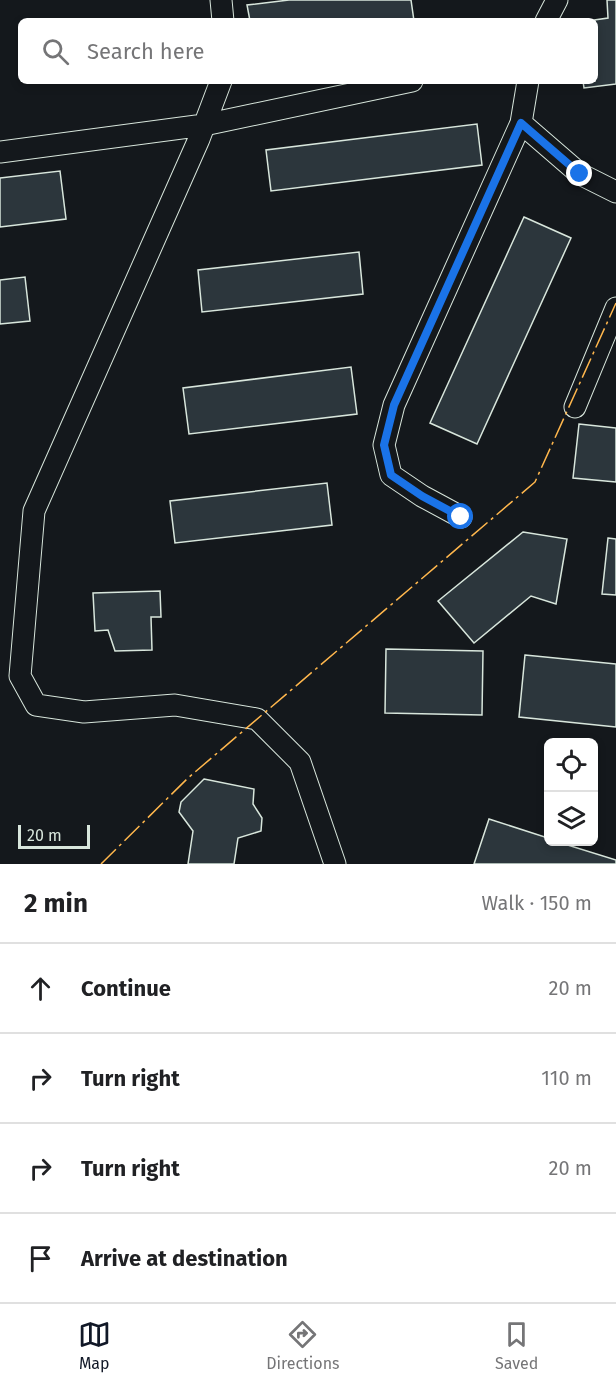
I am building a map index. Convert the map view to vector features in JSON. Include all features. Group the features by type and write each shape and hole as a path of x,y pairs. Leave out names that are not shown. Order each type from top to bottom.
{"street":[{"path":"221,0 223,18"},
{"path":"548,18 557,0"},
{"path":"219,84 204,124 34,511 20,676 36,705 84,712 175,705 257,719 300,762 335,864"},
{"path":"0,152 204,124 397,84"},
{"path":"461,517 422,496 391,475 384,445 394,405 521,123 528,84"},
{"path":"521,123 580,174 616,192"},
{"path":"575,407 616,308"}],"building":[{"path":"289,0 411,0 414,18 249,18 247,5"},
{"path":"607,0 616,0 616,84 584,88 583,84 598,84 598,19 608,18"},
{"path":"477,124 482,165 271,191 266,150"},
{"path":"60,171 66,219 0,227 0,178"},
{"path":"524,217 571,238 477,444 430,423"},
{"path":"359,252 363,294 202,312 198,270"},
{"path":"25,277 30,321 0,324 0,280"},
{"path":"351,367 357,414 189,434 183,388"},
{"path":"579,424 616,428 616,482 573,478"},
{"path":"327,483 332,525 175,543 170,501"},
{"path":"523,532 567,539 556,604 531,596 474,643 438,601"},
{"path":"608,538 616,539 616,595 602,594"},
{"path":"160,591 161,617 151,617 152,650 115,651 108,630 95,631 93,593"},
{"path":"386,649 483,651 482,715 385,713"},
{"path":"525,655 616,664 616,727 519,717"},
{"path":"204,779 254,789 253,804 262,818 261,831 238,838 234,864 188,864 193,831 179,812 181,802"},
{"path":"489,819 544,837 544,846 571,846 616,860 616,864 474,864"}],"power":[{"path":"101,864 188,778 535,482 616,303"}],"route":[{"path":"461,517 422,496 391,475 384,445 394,405 521,123 580,174"}]}
